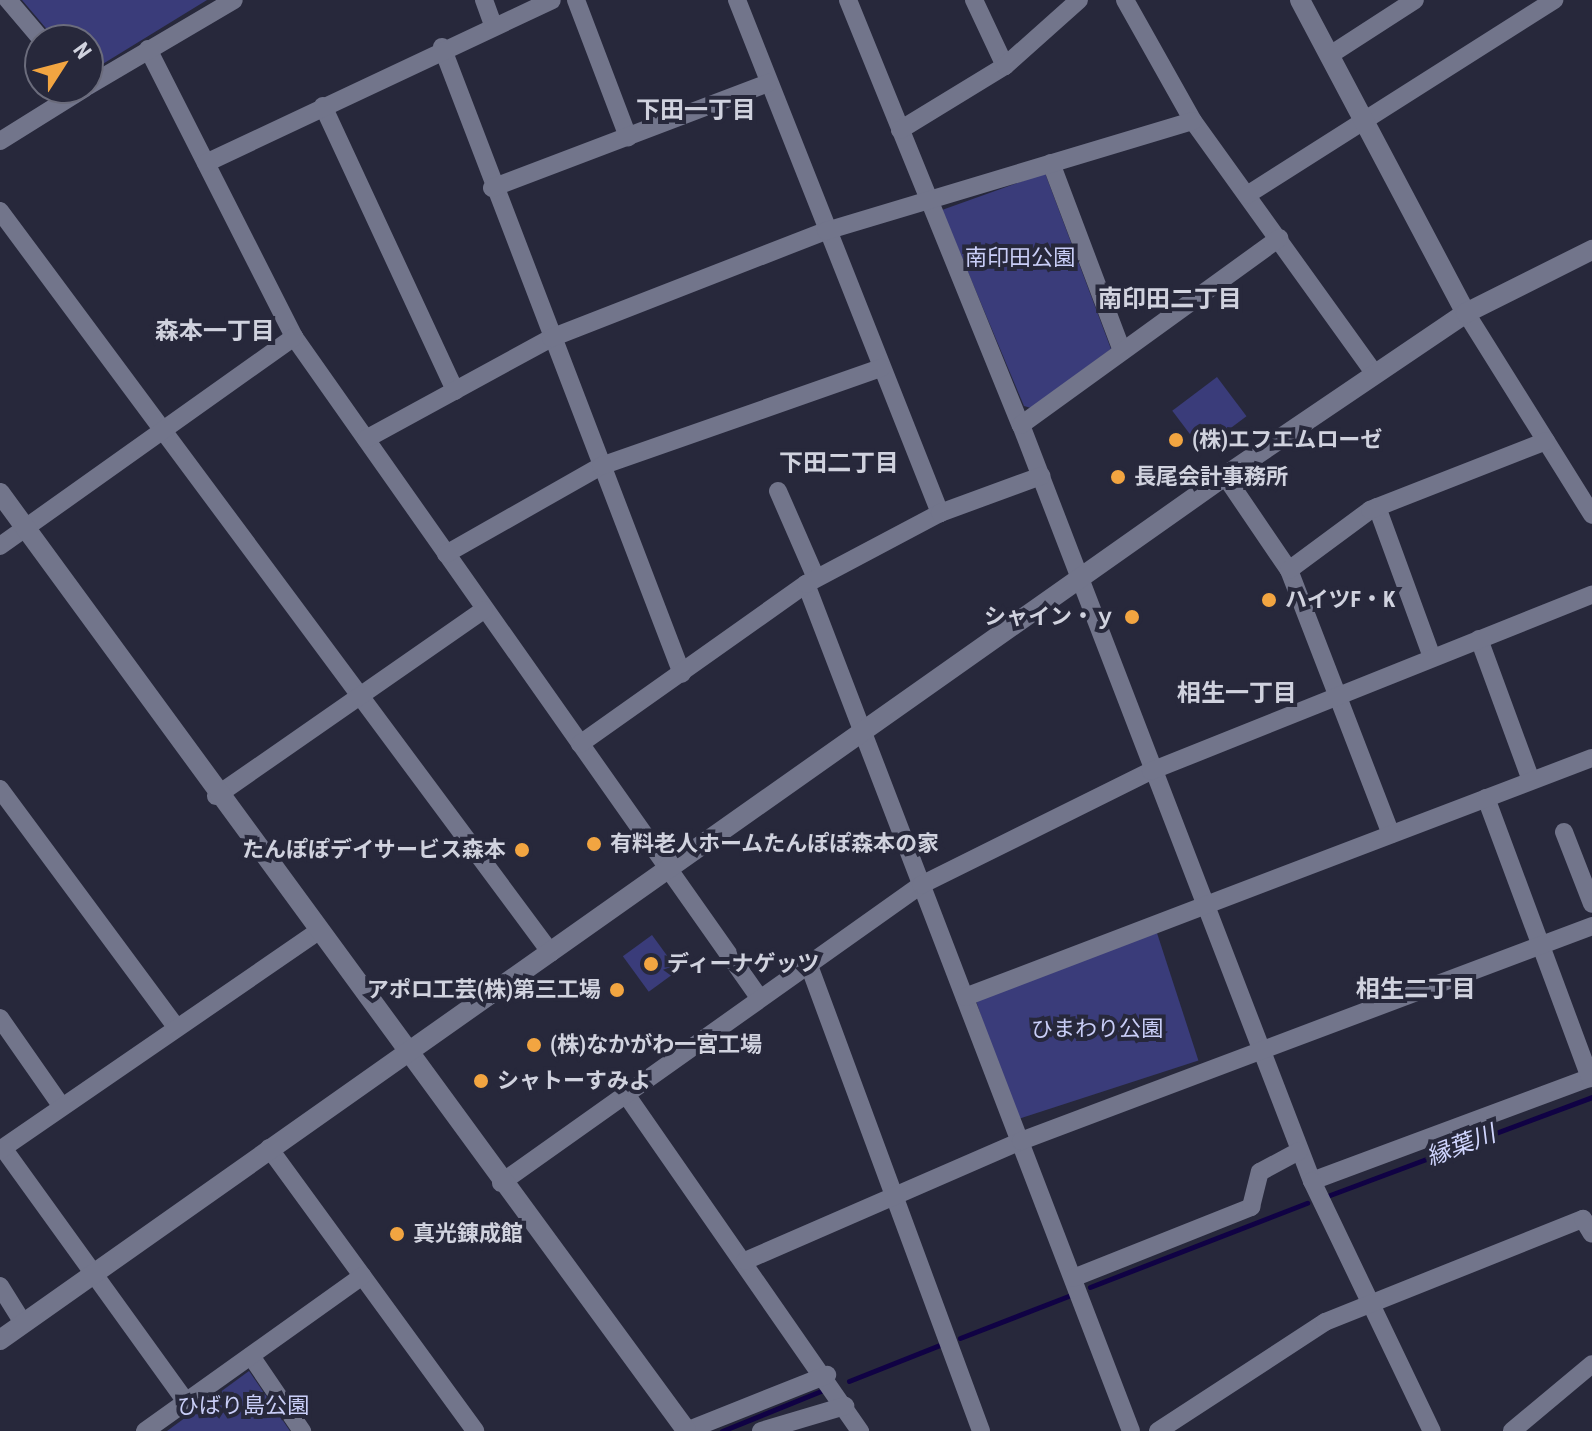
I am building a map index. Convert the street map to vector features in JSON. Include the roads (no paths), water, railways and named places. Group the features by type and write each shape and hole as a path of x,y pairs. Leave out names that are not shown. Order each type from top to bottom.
{"street":[{"path":"8,0 28,24"},
{"path":"104,76 234,0"},
{"path":"484,0 492,22"},
{"path":"206,163 492,22 552,0"},
{"path":"576,0 628,137"},
{"path":"737,0 940,513"},
{"path":"848,0 1041,476 1150,771 1299,1151 1366,1307 1432,1431"},
{"path":"974,0 1005,66"},
{"path":"900,130 1005,66 1079,0"},
{"path":"1125,0 1193,121 1375,374"},
{"path":"1300,0 1466,313 1592,515"},
{"path":"1330,55 1415,0"},
{"path":"1247,195 1554,0"},
{"path":"442,47 492,188 682,674"},
{"path":"148,49 294,337 758,996"},
{"path":"492,188 769,83"},
{"path":"0,141 59,104"},
{"path":"323,106 455,391"},
{"path":"366,439 551,338 826,231 1193,121"},
{"path":"1051,163 1122,351"},
{"path":"0,211 551,953"},
{"path":"1021,425 1279,238"},
{"path":"0,1340 1225,476 1466,313 1592,250"},
{"path":"0,546 294,337"},
{"path":"446,554 601,466 881,368"},
{"path":"1289,570 1377,507 1546,441"},
{"path":"580,744 811,581 940,513 1041,476"},
{"path":"1225,476 1289,570 1391,834"},
{"path":"778,491 863,733 1131,1431"},
{"path":"0,493 216,796 686,1431 827,1375"},
{"path":"1377,507 1432,657"},
{"path":"501,1183 807,960 921,885 1150,771 1592,595"},
{"path":"216,796 357,694 484,610"},
{"path":"1479,639 1531,780"},
{"path":"965,997 1592,758"},
{"path":"0,789 177,1028"},
{"path":"1312,1181 1591,1078 1486,798"},
{"path":"1564,832 1592,904"},
{"path":"745,1261 1021,1141 1592,926"},
{"path":"186,1402 1,1149 317,932"},
{"path":"807,960 981,1431"},
{"path":"0,1018 62,1107"},
{"path":"625,1093 827,1375 860,1431"},
{"path":"269,1148 475,1431"},
{"path":"1073,1278 1251,1207 1260,1172 1299,1151"},
{"path":"1158,1431 1287,1345 1366,1307 1583,1219 1592,1234"},
{"path":"145,1431 362,1276"},
{"path":"0,1286 23,1323"},
{"path":"251,1356 302,1431"},
{"path":"1512,1431 1592,1364"},
{"path":"761,1431 845,1406"}],"waterway":[{"name":"縁葉川","path":"1330,1195 1592,1097"},
{"name":"縁葉川","path":"1090,1287 1307,1203"},
{"name":"縁葉川","path":"960,1338 1071,1295"},
{"name":"縁葉川","path":"849,1381 940,1345"},
{"name":"縁葉川","path":"722,1431 826,1389"}],"place":[{"name":"(株)エフエムローゼ","path":"1176,440"},
{"name":"長尾会計事務所","path":"1118,477"},
{"name":"ハイツF・K","path":"1269,600"},
{"name":"シャイン・ｙ","path":"1132,617"},
{"name":"有料老人ホームたんぽぽ森本の家","path":"594,844"},
{"name":"たんぽぽデイサービス森本","path":"522,850"},
{"name":"ディーナゲッツ","path":"651,964"},
{"name":"アポロ工芸(株)第三工場","path":"617,990"},
{"name":"(株)なかがわ一宮工場","path":"534,1045"},
{"name":"シャトーすみよ","path":"481,1081"},
{"name":"真光錬成館","path":"397,1234"}],"district":[{"name":"下田一丁目","path":"696,111"},
{"name":"南印田二丁目","path":"1170,300"},
{"name":"森本一丁目","path":"215,332"},
{"name":"下田二丁目","path":"839,464"},
{"name":"相生一丁目","path":"1237,694"},
{"name":"相生二丁目","path":"1416,990"}],"park label":[{"name":"南印田公園","path":"1020,258"},
{"name":"ひまわり公園","path":"1097,1029"},
{"name":"ひばり島公園","path":"243,1406"}]}
